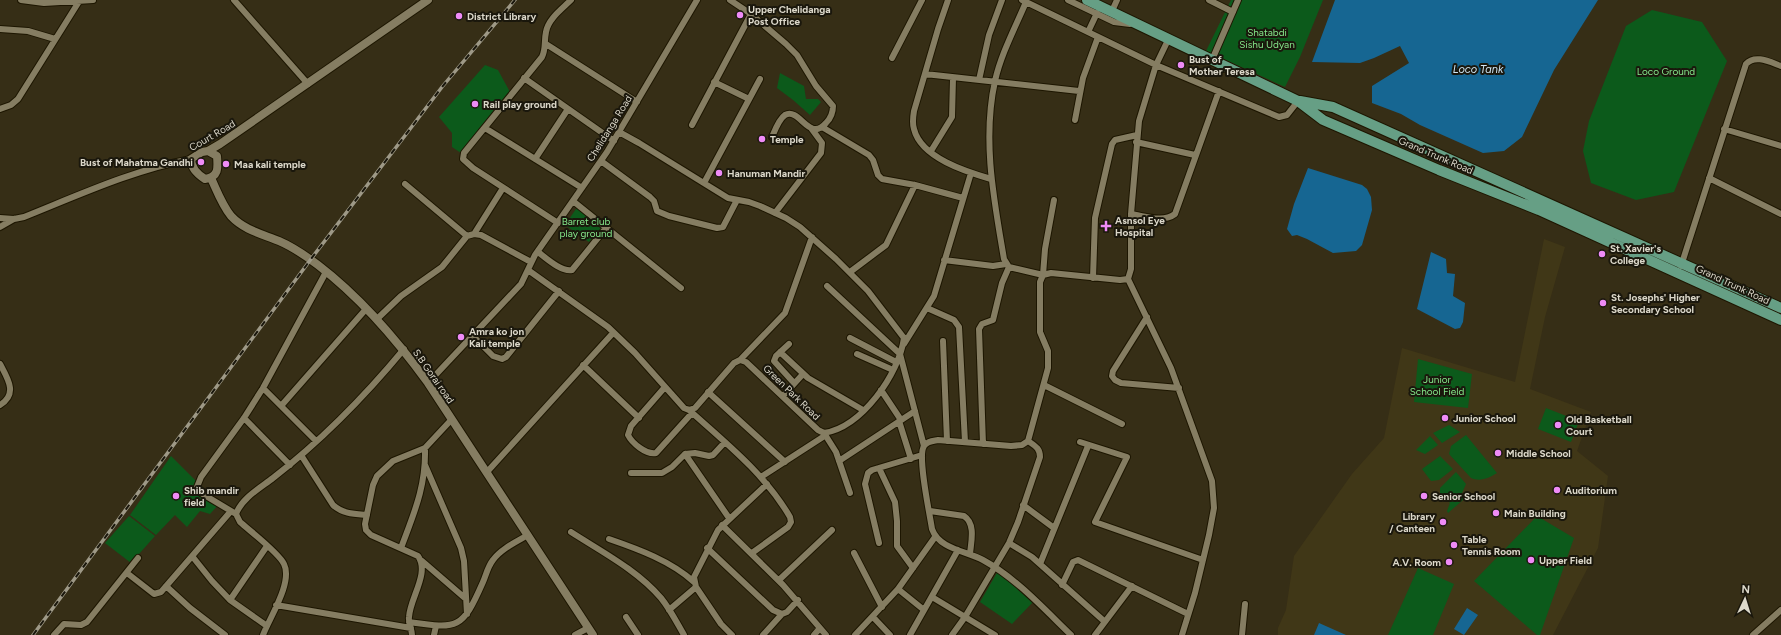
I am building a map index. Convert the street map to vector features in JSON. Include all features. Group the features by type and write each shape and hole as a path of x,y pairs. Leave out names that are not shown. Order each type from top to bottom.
{"main road":[{"name":"Grand Trunk Road","path":"1087,0 1298,100 1323,120 1439,170 1680,268 1781,320"},
{"path":"1298,100 1333,107 1680,268 1781,308"}],"street":[{"path":"21,0 44,3 93,0"},
{"path":"0,109 11,105 18,99 80,0"},
{"path":"234,0 308,84"},
{"name":"Court Road","path":"0,218 14,220 154,167 191,159 202,152 208,151 308,84 428,0"},
{"path":"558,223 503,188 463,159 464,153 542,57 546,44 545,37 548,24 571,0"},
{"name":"Chelidanga Road","path":"428,383 521,284 531,262 614,141 697,0"},
{"path":"730,0 751,14 797,55 816,86 831,101 833,112 822,127 816,129 811,128"},
{"path":"892,58 922,0"},
{"path":"948,0 938,29 912,121 914,130 920,141 931,152 945,162 971,173 991,179"},
{"path":"979,80 989,35 1002,0"},
{"path":"1068,0 1114,22 1140,25"},
{"path":"1112,12 1117,0"},
{"path":"1208,0 1233,12"},
{"path":"1212,60 1238,0"},
{"path":"983,444 979,329 982,324 993,320 1007,266 996,220 991,179 990,127 995,81 1005,49 1024,1 1156,65 1279,117 1287,115 1298,100"},
{"path":"1088,32 1097,13"},
{"path":"692,125 751,14"},
{"path":"0,29 28,31 55,39"},
{"path":"1075,120 1079,91 1085,69 1098,37"},
{"path":"1168,38 1156,65 1146,96 1136,139 1131,214 1131,269 1128,279 1179,388 1210,472 1213,486 1214,508 1203,560 1182,635"},
{"path":"546,44 637,102"},
{"path":"1680,268 1746,64 1749,60 1754,59 1781,66"},
{"path":"925,74 1079,91"},
{"path":"524,78 614,141"},
{"path":"931,152 952,117 954,78"},
{"path":"704,183 760,79"},
{"path":"714,82 749,99"},
{"path":"1131,214 1163,219 1170,218 1174,214 1219,92"},
{"path":"535,159 568,109"},
{"path":"772,137 781,120 790,114 795,115 811,128 822,143 821,153 775,213"},
{"path":"822,127 869,155 873,160 878,175 882,179 963,198"},
{"path":"485,128 582,188"},
{"path":"1724,129 1781,146"},
{"path":"619,132 640,143 728,198 749,202 786,218 812,237 868,290 904,338 903,346"},
{"path":"1093,278 1095,218 1114,140 1119,138 1136,139 1195,155"},
{"path":"191,159 193,168 199,175 204,179 211,178 216,174 218,166 217,156 208,151"},
{"path":"601,161 650,197 657,211 670,216 717,228 723,227 737,200"},
{"name":"Green Park Road","path":"740,360 746,362 818,430 825,434 839,428 870,405 893,370 903,346 928,308 938,285 944,260 971,173"},
{"name":"S.B Gorai road","path":"211,178 224,207 240,223 254,232 290,247 326,272 377,319 404,349 487,472 590,632"},
{"path":"1709,178 1781,214"},
{"path":"405,184 467,236"},
{"path":"850,272 886,245 915,186"},
{"path":"474,234 503,188"},
{"path":"924,446 929,441 966,442 1011,446 1022,445 1028,441 1044,385 1049,358 1048,351 1040,332 1040,282 1043,275 1054,200"},
{"path":"573,201 681,288"},
{"path":"0,227 14,220"},
{"path":"538,252 568,271 572,270 606,228"},
{"path":"377,319 401,296 442,267 467,236 474,234 481,235 531,262"},
{"path":"665,387 631,426 628,435 648,453 652,454 659,451 690,412 734,362 740,360 785,312 812,237"},
{"path":"944,260 993,266 1007,266 1043,275 1051,273 1093,278 1120,280 1128,279"},
{"path":"528,270 559,291 613,332 684,408 750,464 767,484 788,512 791,522 788,527 752,553"},
{"path":"263,635 286,583 287,573 284,562 240,522 234,512 200,492 197,487 201,477 244,418 263,388 326,272"},
{"path":"827,286 900,354 924,446 922,455 935,537 940,542 970,554 994,566 1035,601 1071,635"},
{"path":"473,336 493,356 502,359 506,357 559,291"},
{"path":"928,308 954,320 959,327 966,442"},
{"path":"281,406 366,309"},
{"path":"1147,317 1113,371 1112,376 1122,383 1179,388"},
{"path":"487,472 613,332"},
{"path":"850,338 896,362"},
{"path":"943,341 947,441"},
{"path":"789,344 774,359 775,364 794,383"},
{"path":"127,573 154,594 161,592 192,556 247,498 290,465 316,441 365,393 404,349"},
{"path":"780,352 803,374 863,410"},
{"path":"857,354 893,370"},
{"path":"0,364 9,381 10,393 6,402 0,405"},
{"path":"583,365 639,418"},
{"path":"783,396 803,374"},
{"path":"1044,385 1122,424"},
{"path":"263,388 316,441"},
{"path":"881,390 900,421 910,459"},
{"path":"708,392 785,462"},
{"path":"840,461 914,411"},
{"path":"244,418 290,465"},
{"path":"452,419 425,448 392,461 377,476 373,485 365,524 366,530 371,534 418,556 466,599"},
{"path":"761,477 825,434 840,461 850,493"},
{"path":"952,635 965,617 1009,543 1018,522 1040,457 1040,451 1037,447 1028,441"},
{"path":"632,474 662,473 690,452 709,456 713,455 725,442"},
{"path":"1080,442 1088,446 1127,457 1095,522 1203,560"},
{"path":"1040,564 1088,446"},
{"path":"401,548 422,489 425,465 425,448"},
{"path":"686,454 729,518"},
{"path":"300,455 333,505 339,510 347,513 366,516"},
{"path":"879,543 865,484 868,473 872,470 922,455"},
{"path":"425,465 461,548 464,562 467,614"},
{"path":"879,468 883,478 892,492 895,502 897,546 913,568"},
{"path":"669,610 695,585 696,570 707,548 722,525 767,484"},
{"path":"1024,505 1054,528"},
{"path":"930,511 964,516 969,519 971,524 970,554"},
{"path":"722,525 798,600 826,635"},
{"path":"779,580 832,530"},
{"path":"571,532 631,570 657,595 669,610 684,635"},
{"path":"276,605 410,625 453,625 460,622 467,614 492,561 499,554 528,535"},
{"path":"855,635 898,589 935,537"},
{"path":"608,539 662,561 684,573 695,585 721,624 732,635"},
{"path":"1009,543 1026,552 1104,621"},
{"path":"230,600 267,546"},
{"path":"707,548 773,610 782,614"},
{"path":"910,635 958,550"},
{"path":"854,553 882,607"},
{"path":"192,556 212,581 230,600 266,626"},
{"path":"54,635 64,624 81,625 87,622 138,558"},
{"path":"1062,585 1073,562 1078,560 1188,614"},
{"path":"412,635 410,625 411,608 422,572 422,561"},
{"path":"166,586 197,614 224,635"},
{"path":"1095,635 1104,621 1132,586"},
{"path":"898,589 924,610"},
{"path":"932,597 994,635"},
{"path":"763,635 782,614 798,600"},
{"path":"1242,635 1246,604"},
{"path":"1753,635 1781,610"},
{"path":"626,617 638,635"},
{"path":"873,617 890,635"},
{"path":"434,635 436,626"},
{"path":"814,635 820,628"},
{"path":"575,635 590,632"}],"shaded area":[{"path":"1544,239 1565,247 1545,317 1530,389 1591,412 1577,451 1608,476 1598,548 1553,635 1278,635 1278,628 1286,610 1294,556 1352,474 1384,438 1402,348 1515,382"}],"green space":[{"name":"Shatabdi Sishu Udyan","path":"1231,0 1323,0 1300,57 1285,87 1206,51"},
{"name":"Loco Ground","path":"1652,10 1702,22 1727,61 1674,192 1636,200 1591,183 1583,151 1589,121 1626,26"},
{"name":"Rail play ground","path":"485,65 498,70 510,92 461,153 452,147 452,133 439,117"},
{"path":"780,73 804,86 806,99 818,99 821,102 810,115 777,88"},
{"name":"Barret club play ground","path":"578,206 603,226 589,242 565,225"},
{"name":"Junior School Field","path":"1418,359 1472,374 1468,408 1414,402"},
{"name":"Old Basketball Court","path":"1546,408 1579,421 1571,442 1538,429"},
{"path":"1449,425 1460,432 1442,443 1433,433"},
{"path":"1466,435 1497,473 1484,479 1478,480 1471,478 1449,454 1451,446"},
{"path":"1430,436 1438,445 1425,454 1416,450"},
{"name":"Shib mandir field","path":"171,456 219,504 210,514 200,511 187,527 175,515 156,535 130,515"},
{"path":"1440,456 1453,469 1439,480 1431,481 1422,469"},
{"path":"1456,472 1466,484 1462,493 1463,500 1448,513 1447,511 1450,503 1440,493 1440,488"},
{"path":"129,516 155,536 131,563 105,543"},
{"name":"Upper Field","path":"1537,516 1574,538 1540,635 1537,635 1474,581"},
{"path":"1418,568 1454,584 1433,635 1388,635"},
{"path":"998,571 1034,601 1012,624 980,602"}],"water":[{"name":"Loco Tank","path":"1335,0 1598,0 1554,70 1522,137 1504,151 1483,153 1420,125 1401,114 1372,103 1372,86 1409,63 1400,46 1360,63 1312,62"},
{"path":"1308,168 1362,185 1367,189 1371,197 1372,210 1362,245 1356,251 1333,253 1307,239 1297,235 1292,236 1287,229 1294,204"},
{"path":"1431,252 1446,259 1447,273 1455,274 1453,296 1465,303 1463,322 1460,328 1455,329 1417,309"},
{"path":"1467,608 1478,615 1464,635 1454,629"},
{"path":"1319,623 1346,635 1314,635"}],"railway":[{"path":"33,635 311,259 442,87 515,0"}],"place":[{"name":"Upper Chelidanga Post Office","path":"740,15"},
{"name":"District Library","path":"459,16"},
{"name":"Bust of Mother Teresa","path":"1181,65"},
{"name":"Rail play ground","path":"475,104"},
{"name":"Temple","path":"762,139"},
{"name":"Bust of Mahatma Gandhi","path":"201,162"},
{"name":"Maa kali temple","path":"226,164"},
{"name":"Hanuman Mandir","path":"719,173"},
{"name":"Asnsol Eye Hospital","path":"1106,226"},
{"name":"St. Xavier's College","path":"1602,254"},
{"name":"St. Josephs' Higher Secondary School","path":"1603,303"},
{"name":"Amra ko jon Kali temple","path":"461,337"},
{"name":"Junior School","path":"1445,418"},
{"name":"Old Basketball Court","path":"1558,425"},
{"name":"Middle School","path":"1498,453"},
{"name":"Auditorium","path":"1557,490"},
{"name":"Shib mandir field","path":"176,496"},
{"name":"Senior School","path":"1424,496"},
{"name":"Main Building","path":"1496,513"},
{"name":"Library / Canteen","path":"1443,522"},
{"name":"Table Tennis Room","path":"1454,545"},
{"name":"Upper Field","path":"1531,560"},
{"name":"A.V. Room","path":"1449,562"}]}
